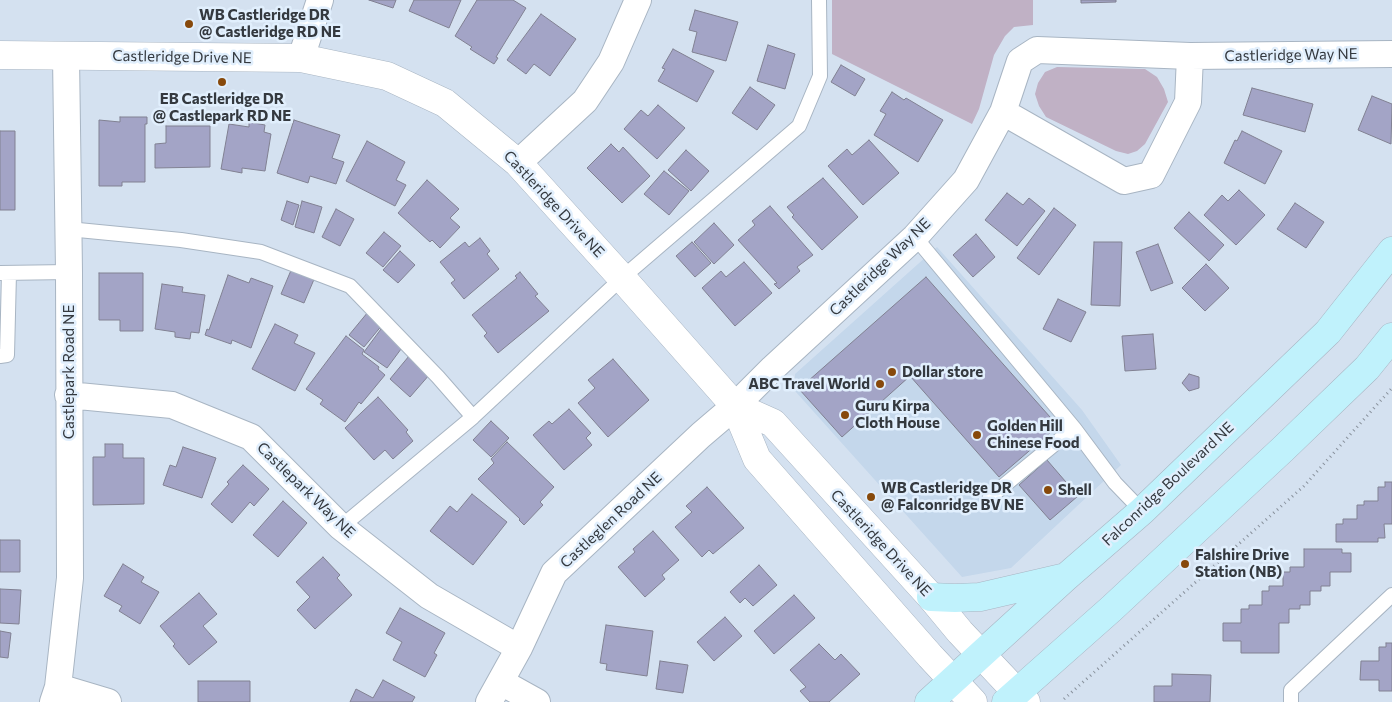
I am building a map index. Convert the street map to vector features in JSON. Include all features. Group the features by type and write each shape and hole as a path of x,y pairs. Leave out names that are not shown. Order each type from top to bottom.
{"main road":[{"name":"Falconridge Boulevard NE","path":"930,702 981,653 1142,511 1328,332 1392,251"},
{"path":"1016,699 1283,449 1367,368 1392,337"},
{"path":"931,597 980,598 1066,577"}],"street":[{"path":"301,58 320,0"},
{"path":"518,163 585,101 610,62 634,2"},
{"name":"Castleridge Way NE","path":"736,406 773,368 915,236 966,180 1003,112 1020,61 1037,50 1190,56 1392,54"},
{"name":"Castleridge Drive NE","path":"0,55 301,58 387,76 445,103 518,163 736,406 757,459 973,702"},
{"name":"Castlepark Road NE","path":"66,56 70,578 56,695 108,702"},
{"path":"1003,112 1124,181 1151,175 1188,102 1190,56"},
{"name":"Castlepark Way NE","path":"68,395 172,405 251,437 342,527 429,596 519,648"},
{"name":"Castleridge Drive NE","path":"736,406 772,423 981,653 1016,699"},
{"name":"Castleglen Road NE","path":"537,702 495,692 519,648 554,572 701,435 736,406"}],"lane":[{"path":"342,527 473,417 622,278 799,126 820,76 819,0"},
{"path":"68,229 181,240 261,252 350,286 438,377 473,417"},
{"path":"915,236 1074,428 1115,483 1142,511"},
{"path":"0,356 8,356 4,272 69,272"},
{"path":"990,497 1074,428"},
{"path":"1291,702 1291,690 1392,595"}],"path":[{"path":"1064,699 1304,486 1392,388"}],"shaded area":[{"path":"832,0 1033,0 1033,25 1014,27 1005,36 994,55 979,109 972,124 832,54"},
{"path":"1057,67 1145,69 1157,77 1164,89 1168,102 1145,144 1137,151 1128,154 1116,151 1046,117 1039,106 1035,94 1038,83 1045,72"},
{"path":"937,247 1082,410 1121,465 1011,568 962,577 795,391 795,374"}],"building":[{"path":"369,0 396,0 393,8"},
{"path":"414,0 461,0 449,28 409,11"},
{"path":"477,0 513,0 526,8 496,57 498,58 494,64 470,49 472,47 455,36"},
{"path":"1081,0 1116,0 1116,2 1081,3"},
{"path":"695,10 738,22 726,61 692,52 697,32 689,30"},
{"path":"541,14 576,39 550,76 534,64 526,74 507,60"},
{"path":"768,45 795,54 785,89 757,81"},
{"path":"673,49 714,71 697,102 658,81 665,69 662,68"},
{"path":"841,65 865,79 855,96 831,82"},
{"path":"750,87 775,105 757,130 732,113"},
{"path":"1252,88 1313,104 1305,132 1243,115"},
{"path":"892,92 943,120 918,162 874,135 886,114 880,111"},
{"path":"1372,96 1392,104 1391,144 1358,130"},
{"path":"658,105 685,128 657,159 624,129 641,110 648,116"},
{"path":"120,117 147,117 147,124 145,124 145,182 122,182 122,186 99,186 99,120 120,122"},
{"path":"294,120 340,135 332,158 344,162 336,184 310,176 308,183 277,173"},
{"path":"249,122 265,125 264,132 271,134 265,171 242,168 242,173 221,169 229,124 249,127"},
{"path":"166,126 210,126 210,167 155,168 155,144 166,143"},
{"path":"0,131 15,131 15,210 0,210"},
{"path":"1242,131 1282,151 1265,184 1224,163 1235,140 1237,141"},
{"path":"869,140 899,173 863,205 828,166 847,149 852,155"},
{"path":"367,141 405,162 396,180 406,185 395,206 346,181"},
{"path":"611,144 619,152 623,147 650,176 622,203 587,168"},
{"path":"686,150 709,171 691,191 668,170"},
{"path":"664,171 689,191 669,215 644,194"},
{"path":"823,178 858,217 822,250 792,217 794,215 787,207"},
{"path":"427,180 459,209 450,218 460,227 440,248 432,240 430,242 398,213"},
{"path":"1239,190 1265,215 1236,245 1204,215 1222,195 1228,201"},
{"path":"1007,193 1023,205 1029,198 1045,211 1017,246 985,220"},
{"path":"287,201 299,205 293,225 281,220"},
{"path":"302,201 322,207 314,233 295,227"},
{"path":"1295,203 1324,222 1306,248 1277,229"},
{"path":"770,206 813,255 797,267 800,271 779,289 774,284 777,283 738,240 755,225 752,221"},
{"path":"1054,208 1076,225 1039,275 1017,258"},
{"path":"336,209 354,219 340,246 322,237"},
{"path":"1189,212 1224,245 1209,261 1174,228"},
{"path":"714,223 734,245 714,264 694,242"},
{"path":"384,232 401,246 383,267 366,253"},
{"path":"976,234 995,257 973,277 953,255"},
{"path":"480,238 490,251 487,254 499,269 464,299 451,283 455,280 440,262 465,242 469,247"},
{"path":"692,242 711,263 695,277 676,256"},
{"path":"1094,242 1122,242 1120,306 1091,305"},
{"path":"1158,244 1173,283 1151,291 1136,252"},
{"path":"400,251 415,265 398,283 383,270"},
{"path":"744,262 772,293 735,326 702,288 721,271 726,277"},
{"path":"1206,264 1229,288 1205,311 1182,288"},
{"path":"292,268 315,277 304,303 281,294"},
{"path":"520,272 538,294 535,296 549,311 498,353 484,336 487,333 472,315 517,278 515,276"},
{"path":"99,273 143,273 143,331 120,331 120,320 99,320"},
{"path":"228,275 249,283 251,278 273,286 251,348 232,340 231,344 205,335 207,329 209,330"},
{"path":"926,277 1058,426 999,477 910,376 842,437 799,389"},
{"path":"162,284 183,287 182,292 205,295 199,333 191,332 190,339 175,337 175,332 155,329"},
{"path":"1058,299 1086,312 1071,342 1043,329"},
{"path":"368,312 383,324 364,347 349,335"},
{"path":"275,324 298,335 294,343 315,353 295,391 252,369"},
{"path":"381,329 404,345 387,368 364,352"},
{"path":"1153,334 1156,369 1125,371 1122,336"},
{"path":"346,336 364,350 362,354 379,367 378,369 385,375 361,404 359,402 345,422 320,404 323,400 306,389"},
{"path":"409,356 430,374 410,397 390,379"},
{"path":"613,359 649,400 608,437 578,403 595,388 588,380"},
{"path":"1189,374 1199,377 1199,388 1189,391 1182,383"},
{"path":"378,397 408,430 406,432 413,441 393,459 385,450 374,460 345,428"},
{"path":"569,409 591,433 586,438 592,445 564,470 533,435 549,421 552,424"},
{"path":"491,421 509,438 491,457 473,440"},
{"path":"507,442 554,487 540,502 543,505 524,525 478,479 494,463 491,459"},
{"path":"105,444 123,444 123,458 144,458 144,504 93,505 93,457 105,457"},
{"path":"183,447 216,458 202,498 163,485 170,465 176,467"},
{"name":"Shell","path":"1047,460 1078,496 1050,520 1019,485"},
{"path":"243,465 269,489 254,506 250,502 232,523 211,504 229,484 227,482"},
{"path":"1385,482 1392,482 1392,524 1384,524 1385,538 1378,538 1378,542 1336,542 1336,524 1343,524 1343,519 1357,519 1357,505 1364,505 1364,501 1378,501 1378,487 1385,487"},
{"path":"707,487 744,528 713,554 709,550 702,557 675,527 692,512 686,506"},
{"path":"472,494 507,522 473,565 430,531 450,506 457,512"},
{"path":"283,501 307,523 278,557 253,535"},
{"path":"653,531 679,560 662,575 665,579 645,597 618,567 635,552 633,549"},
{"path":"0,540 20,540 20,572 0,572"},
{"path":"1304,549 1342,549 1342,553 1351,553 1351,572 1330,572 1330,586 1321,586 1321,591 1310,591 1310,605 1300,605 1300,609 1289,609 1289,623 1279,623 1279,653 1241,653 1241,641 1223,641 1223,623 1241,623 1241,609 1249,609 1249,605 1262,605 1262,591 1269,591 1269,586 1283,586 1283,572 1290,572 1290,567 1304,567"},
{"path":"323,557 340,575 337,578 352,595 315,629 297,610 310,597 296,582"},
{"path":"123,564 144,577 141,582 159,592 140,624 119,611 122,606 104,596"},
{"path":"759,565 777,585 753,606 745,598 740,603 730,592"},
{"path":"0,589 21,590 19,624 0,623"},
{"path":"199,593 217,614 203,626 217,642 189,665 173,646 175,644 160,626"},
{"path":"794,595 815,618 774,654 754,631"},
{"path":"400,608 445,633 434,653 437,655 425,677 393,660 402,642 386,633"},
{"path":"725,617 742,636 714,661 697,642"},
{"path":"606,625 653,631 647,676 606,670 607,664 600,663"},
{"path":"0,631 11,633 8,658 0,657"},
{"path":"1386,643 1392,643 1392,691 1379,691 1379,680 1360,680 1361,661 1379,661 1379,647 1386,647"},
{"path":"819,644 835,660 841,654 860,674 829,702 810,702 800,691 806,687 790,670"},
{"path":"660,661 688,665 683,693 656,689"},
{"path":"1172,674 1211,675 1210,702 1154,702 1154,686 1172,686"},
{"path":"383,680 415,697 412,702 350,702 356,689 373,698"},
{"path":"198,681 250,681 250,702 198,702"}],"place":[{"name":"WB Castleridge DR @ Castleridge RD NE","path":"189,24"},
{"name":"EB Castleridge DR @ Castlepark RD NE","path":"222,82"},
{"name":"Dollar store","path":"892,372"},
{"name":"ABC Travel World","path":"880,384"},
{"name":"Guru Kirpa Cloth House","path":"845,415"},
{"name":"Golden Hill Chinese Food","path":"977,435"},
{"name":"Shell","path":"1048,490"},
{"name":"WB Castleridge DR @ Falconridge BV NE","path":"871,497"},
{"name":"Falshire Drive Station (NB)","path":"1185,564"}]}
